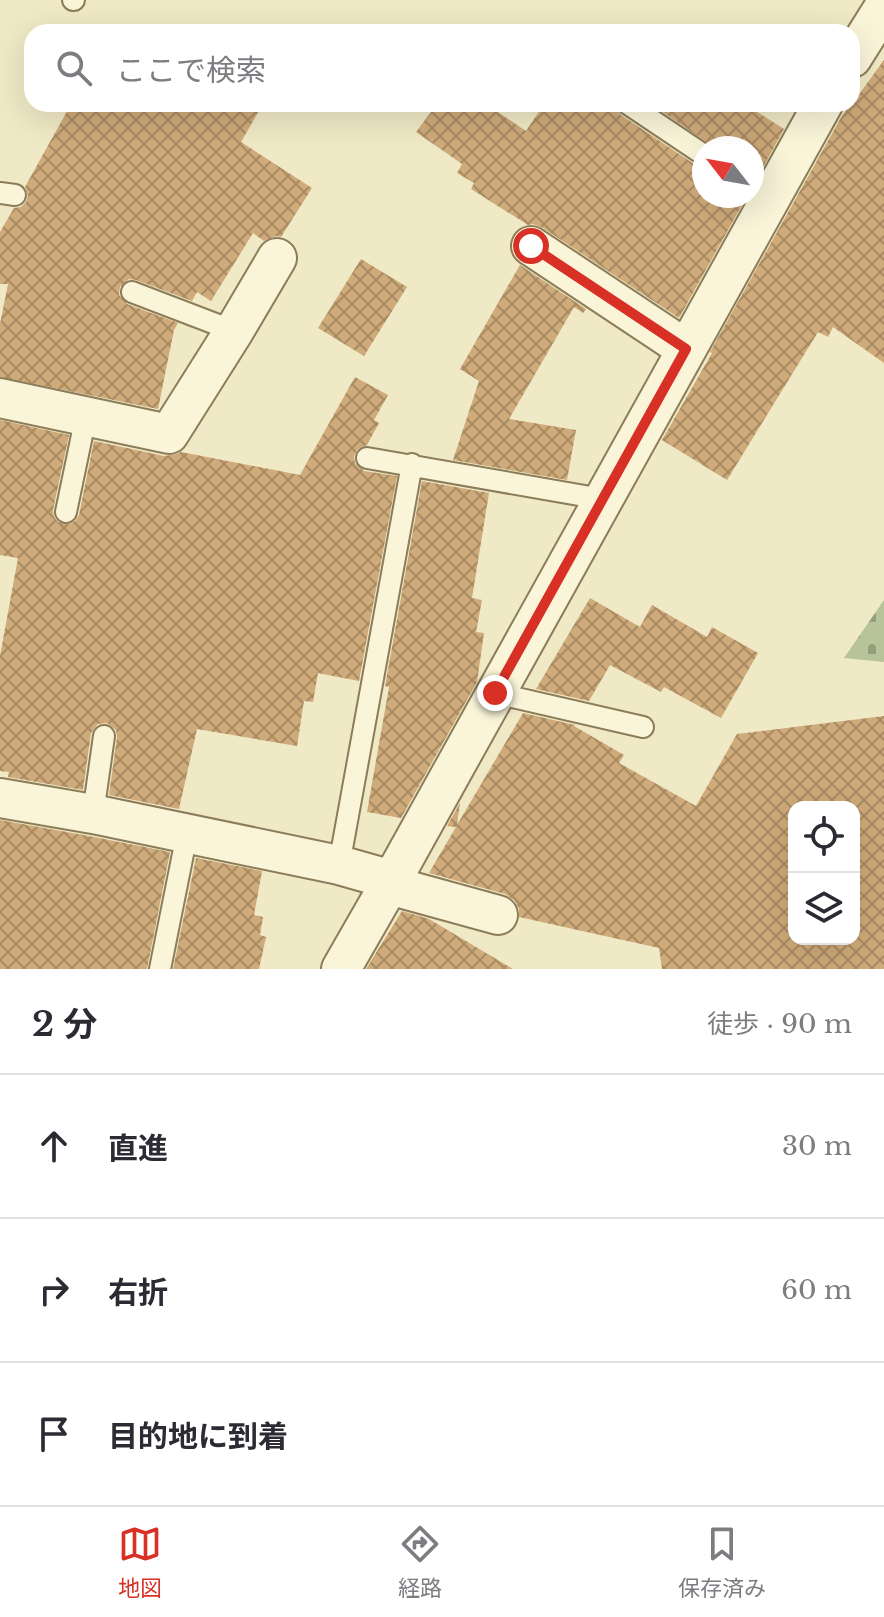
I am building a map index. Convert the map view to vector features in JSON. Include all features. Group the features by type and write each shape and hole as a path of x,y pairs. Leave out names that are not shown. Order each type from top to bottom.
{"street":[{"path":"860,45 884,7"},
{"path":"764,187 817,112"},
{"path":"341,969 686,349 753,208"},
{"path":"531,246 686,349"},
{"path":"0,398 169,434 277,258"},
{"path":"0,798 339,865 498,915"}],"lane":[{"path":"640,112 692,147"},
{"path":"132,292 234,331"},
{"path":"66,512 86,416"},
{"path":"367,458 602,499"},
{"path":"339,865 412,464"},
{"path":"495,693 643,727"},
{"path":"93,814 104,736"},
{"path":"160,969 187,834"}],"green space":[{"path":"884,600 884,662 844,658"}],"building":[{"path":"884,60 884,363 833,327 828,337 818,332 727,480 662,440 843,114 860,112 860,93"},
{"path":"67,112 258,112 241,142 312,188 281,237 264,241 253,233 211,301 197,292 192,301 136,280 129,279 120,287 119,295 127,304 178,323 158,409 0,377 0,324 8,284 0,284 0,232 14,208 26,202 25,187"},
{"path":"431,112 498,112 526,131 539,112 619,112 692,163 692,208 740,208 679,318 543,228 528,225 471,189 474,183 457,173 462,164 416,132"},
{"path":"663,112 757,112 784,129 764,165 764,136 698,136"},
{"path":"361,259 407,287 364,356 318,328"},
{"path":"520,265 586,309 583,313 574,307 509,419 576,430 567,480 453,460 479,381 460,369"},
{"path":"355,377 388,395 374,420 379,423 367,445 357,450 355,463 364,471 397,476 359,681 318,673 313,702 304,701 297,746 197,729 179,809 109,795 117,737 116,730 107,723 98,724 91,733 83,790 8,777 9,772 0,771 0,656 18,558 0,555 0,420 69,435 53,510 58,522 69,524 79,515 94,441 164,456 181,452 300,475"},
{"path":"422,481 489,493 472,598 482,600 476,632 484,633 477,682 401,818 367,812 389,687 385,686"},
{"path":"590,598 640,627 652,605 707,637 712,627 758,653 721,718 664,687 661,692 610,665 589,701 536,689"},
{"path":"523,713 575,725 624,755 619,763 696,806 737,734 884,716 884,969 662,969 659,948 519,917 514,900 505,894 429,873 456,827 447,826 460,803 457,825"},
{"path":"0,820 170,852 147,969 0,969"},
{"path":"196,858 262,871 254,915 263,917 260,935 266,937 259,969 173,969"},
{"path":"402,911 429,919 513,969 366,969"}],"route":[{"path":"495,693 686,349 531,246"}]}
